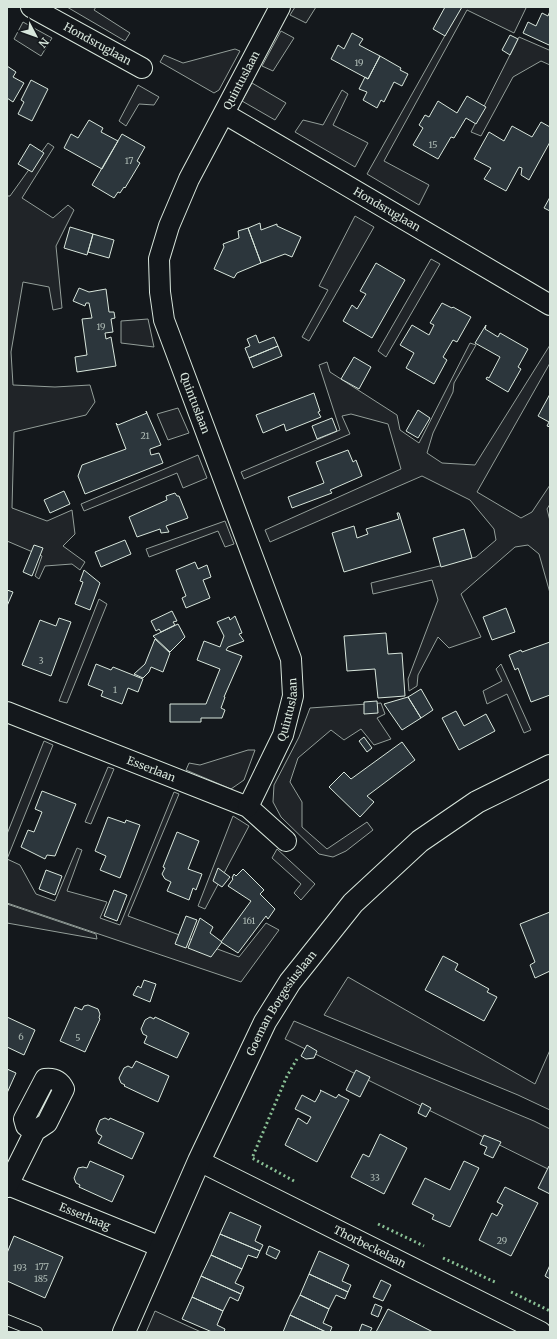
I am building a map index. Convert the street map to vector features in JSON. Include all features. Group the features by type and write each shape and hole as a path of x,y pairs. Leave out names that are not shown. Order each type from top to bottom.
{"street":[{"name":"Hondsruglaan","path":"31,7 142,68"},
{"name":"Quintuslaan","path":"248,808 283,735 293,696 291,659 164,320 160,292 159,259 169,226 189,179 225,114 280,7"},
{"name":"Hondsruglaan","path":"225,114 550,305"},
{"name":"Esserlaan","path":"7,712 248,808 286,841"},
{"name":"Goeman Borgesiuslaan","path":"124,1332 199,1161 265,1022 290,982 353,903 420,841 478,802 550,767"},
{"name":"Esserhaag","path":"35,1131 8,1186 161,1247"},
{"name":"Thorbeckelaan","path":"199,1161 541,1332"}],"lane":[{"path":"7,1320 37,1332"}],"shaded area":[{"path":"67,7 96,7 94,10 130,33 125,41"},
{"path":"295,7 316,7 306,23 290,15"},
{"path":"461,7 526,8 514,33 467,10 384,161 429,185 419,205 367,174"},
{"path":"23,22 52,38 41,56 14,39"},
{"path":"281,31 294,38 273,71 262,66"},
{"path":"519,37 549,50 550,49 550,65 541,61 513,77 481,136 471,132"},
{"path":"235,49 240,51 219,90 214,93 160,62 164,55 183,63"},
{"path":"252,83 286,103 275,120 242,101"},
{"path":"138,85 159,97 154,105 139,104 126,126 119,121"},
{"path":"342,90 348,94 333,125 368,143 355,167 295,132 303,120 323,125"},
{"path":"48,143 54,147 22,198 53,218 68,205 74,210 56,246 62,308 53,310 49,287 23,282 11,352 13,385 55,387 90,385 95,402 86,415 14,432 12,508 47,521 72,510 75,534 63,546 85,562 80,570 72,564 45,566 39,579 35,576 42,556 7,541 7,196 10,196"},
{"path":"355,216 374,227 309,341 302,337 328,290 319,286"},
{"path":"431,259 440,264 386,357 378,351"},
{"path":"148,319 154,347 121,343 121,321"},
{"path":"470,343 476,345 454,383 453,392 433,433 427,453 442,463 475,465 550,345 550,363 477,492 521,518 532,512 550,485 550,504 547,509 550,521 550,593 539,554 528,545 515,547 461,594 481,637 449,648 438,637 418,675 417,686 409,691 408,679 438,600 432,580 373,594 371,583 476,557 496,540 494,529 470,500 422,476 270,542 265,530 401,469 388,424 351,414 342,416 350,434 244,479 241,472 340,430 319,365 327,362 330,372 397,415 400,430 419,443"},
{"path":"178,408 189,433 168,440 157,414"},
{"path":"198,455 207,478 183,488 177,473 84,511 81,504"},
{"path":"225,521 234,544 225,547 218,531 149,557 146,549"},
{"path":"99,599 107,604 67,703 59,701"},
{"path":"501,664 531,730 524,733 507,694 487,704 483,691 502,681 496,669"},
{"path":"381,703 385,714 377,718 391,739 374,745 361,729 344,740 331,730 298,758 290,782 302,802 302,827 327,849 367,822 373,830 346,851 333,857 319,854 281,817 273,802 274,785 299,737 310,708"},
{"path":"44,741 53,745 7,859 7,834"},
{"path":"248,750 255,750 244,780 231,789 186,770 189,763 200,765"},
{"path":"108,767 114,769 91,824 85,822"},
{"path":"174,792 179,794 128,916 239,957 266,923 279,930 241,982 7,903 7,859 20,865 36,894 55,901 77,848 82,850 67,891 107,902 100,918 120,925"},
{"path":"233,816 249,826 205,909 198,906"},
{"path":"277,849 315,884 301,900 294,893 301,884 272,858"},
{"path":"7,904 96,934 97,939 7,923"},
{"path":"348,977 535,1084 550,1050 550,1110 518,1095 324,1015"},
{"path":"294,1021 550,1129 550,1170 285,1039"},
{"path":"155,1311 201,1332 146,1332"}],"building":[{"path":"445,7 462,7 445,36 433,29"},
{"path":"550,11 549,45 523,33 528,22 536,26 542,13 548,16"},
{"path":"352,33 363,39 359,45 380,56 368,79 331,59 338,45 344,49"},
{"path":"510,35 518,39 510,55 502,50"},
{"path":"380,56 401,68 400,70 408,74 402,86 394,82 384,102 381,100 377,108 363,100 367,92 359,89 365,77 368,79"},
{"path":"7,66 16,72 13,77 24,83 13,102 7,98"},
{"path":"31,80 48,89 32,121 18,114 24,102 21,100"},
{"path":"467,96 486,107 476,124 466,118 454,138 451,137 438,159 413,145 423,128 419,125 425,115 429,117 438,101 457,113"},
{"path":"89,120 103,128 101,132 118,141 102,169 64,148 71,134 78,138"},
{"path":"541,122 550,127 550,142 529,180 521,175 522,168 519,167 506,191 484,179 491,168 474,159 489,132 504,141 512,126 532,137"},
{"path":"122,134 145,147 137,161 140,163 125,188 124,187 120,193 118,192 114,198 92,185"},
{"path":"30,144 44,153 32,172 18,164"},
{"path":"550,197 550,211 544,208"},
{"path":"260,223 261,230 277,224 277,226 301,237 292,257 285,254 261,263 248,228"},
{"path":"70,227 93,234 87,255 64,248"},
{"path":"248,228 261,263 237,273 234,278 214,269 224,247 223,244 239,238 238,231"},
{"path":"93,234 114,240 109,258 88,252"},
{"path":"376,263 405,280 372,338 343,321 352,305 357,309 366,294 360,291"},
{"path":"79,288 89,292 106,289 109,312 114,312 115,318 111,319 113,332 105,333 106,339 111,337 116,366 77,372 75,357 87,355 82,319 92,318 89,303 86,303 85,306 73,301"},
{"path":"442,303 471,317 457,342 453,340 443,357 447,360 434,384 406,368 414,353 400,345 412,325 429,335 434,325 430,323"},
{"path":"486,325 485,329 498,337 500,333 528,349 518,367 521,369 508,392 486,379 487,377 489,378 500,357 475,343"},
{"path":"256,335 259,343 274,337 278,346 249,358 245,348 250,346 247,339"},
{"path":"278,346 282,356 253,368 249,358"},
{"path":"354,357 371,367 359,389 341,379"},
{"path":"314,393 320,411 318,412 321,417 286,431 284,424 263,433 256,415"},
{"path":"550,394 550,427 547,426 549,422 538,416"},
{"path":"418,410 430,418 418,438 406,431"},
{"path":"147,413 161,445 150,449 151,455 159,453 163,463 85,494 78,476 82,465 126,449 116,423 118,425"},
{"path":"332,418 337,431 317,439 312,426"},
{"path":"348,450 353,462 356,460 362,476 330,490 332,493 292,508 288,497 324,483 316,462"},
{"path":"64,491 70,504 50,513 44,500"},
{"path":"175,493 179,496 188,518 166,526 169,532 161,533 160,529 137,537 129,517 167,500 166,496"},
{"path":"397,513 399,513 411,552 344,572 332,533 354,526 357,538 368,534 366,529 399,519"},
{"path":"464,529 472,558 441,567 433,538"},
{"path":"125,540 131,554 101,567 95,552"},
{"path":"34,545 43,548 32,576 23,572"},
{"path":"195,562 198,569 207,565 211,577 203,580 210,598 186,608 182,598 186,596 176,570"},
{"path":"84,570 100,583 90,610 75,604 83,582 80,581"},
{"path":"7,590 13,592 7,606"},
{"path":"506,608 515,632 492,640 483,617"},
{"path":"172,611 177,621 173,622 175,625 161,632 159,629 156,631 151,621"},
{"path":"235,616 242,633 239,634 244,641 228,647 226,650 242,656 224,697 221,708 225,710 222,718 201,718 201,722 170,722 170,704 206,704 220,669 197,660 204,641 220,647 224,636 217,622 229,617 230,620"},
{"path":"59,618 71,622 51,676 22,665 40,620 56,626"},
{"path":"178,624 185,637 170,652 153,636"},
{"path":"386,633 388,654 402,653 405,696 378,698 375,669 347,671 344,636"},
{"path":"155,639 170,653 163,672 151,667 149,672 143,678 134,674 145,664"},
{"path":"550,642 550,695 531,702 518,668 515,670 509,655"},
{"path":"96,664 111,670 113,667 143,679 138,692 128,688 122,704 101,696 103,691 88,685"},
{"path":"421,689 433,710 421,718 408,697"},
{"path":"408,697 421,718 402,730 384,704"},
{"path":"377,701 378,713 364,714 364,702"},
{"path":"456,711 464,726 486,714 495,731 459,750 442,718"},
{"path":"364,737 372,748 367,752 359,741"},
{"path":"402,742 415,760 367,796 374,802 360,817 329,787 344,772 351,779"},
{"path":"42,791 76,804 55,856 47,855 45,859 21,847 28,830 34,832 42,812 35,809"},
{"path":"108,817 125,823 126,820 140,825 120,878 100,870 106,856 95,851"},
{"path":"177,832 199,841 188,869 202,874 196,890 193,888 189,900 167,891 171,882 165,879 162,874 165,868 163,867"},
{"path":"218,868 230,877 222,887 213,881"},
{"path":"243,869 264,890 260,894 275,909 268,919 266,916 238,953 221,942 251,901 228,886 233,879 234,874 236,876"},
{"path":"46,870 62,876 55,895 39,889"},
{"path":"114,890 127,895 117,921 104,916"},
{"path":"550,912 550,971 535,978 530,965 535,962 520,924"},
{"path":"186,916 197,920 186,948 175,944"},
{"path":"200,918 213,927 210,933 222,942 211,957 188,948"},
{"path":"443,956 458,964 455,970 489,989 487,992 497,997 484,1021 425,990"},
{"path":"144,980 156,984 150,1002 133,995 138,986 141,988"},
{"path":"88,1005 98,1009 100,1019 85,1052 60,1041 75,1007 82,1010 84,1006"},
{"path":"7,1017 35,1030 24,1055 7,1047"},
{"path":"150,1017 154,1019 155,1017 189,1033 177,1058 144,1043 147,1036 143,1034 141,1029 145,1020"},
{"path":"307,1045 317,1051 314,1058 306,1059 301,1056"},
{"path":"136,1061 169,1076 158,1102 124,1086 125,1085 121,1083 119,1078 124,1068 128,1066 132,1068"},
{"path":"7,1069 16,1073 7,1093"},
{"path":"356,1070 370,1077 360,1097 346,1090"},
{"path":"320,1090 336,1098 339,1094 349,1100 317,1162 285,1145 298,1118 307,1124 311,1117 295,1109 302,1095 315,1102 321,1091"},
{"path":"422,1103 431,1108 426,1117 418,1113"},
{"path":"105,1118 109,1120 110,1118 144,1133 132,1159 98,1143 102,1136 98,1134 96,1130 100,1120"},
{"path":"380,1134 407,1148 384,1194 351,1177 363,1154 369,1157"},
{"path":"484,1135 501,1142 493,1158 484,1154 487,1147 480,1144"},
{"path":"90,1161 124,1176 112,1202 79,1187 80,1185 76,1183 74,1178 78,1168 87,1168"},
{"path":"464,1161 479,1168 450,1227 432,1219 434,1215 412,1204 425,1178 450,1190"},
{"path":"549,1166 550,1167 550,1194 538,1188"},
{"path":"505,1187 538,1203 511,1256 479,1240 492,1213 497,1216 503,1205 497,1202"},
{"path":"230,1212 261,1226 255,1241 263,1245 260,1251 220,1234"},
{"path":"220,1234 260,1251 257,1258 248,1255 242,1269 211,1255"},
{"path":"14,1236 63,1257 45,1298 7,1281 7,1253"},
{"path":"269,1246 280,1251 276,1259 266,1254"},
{"path":"319,1251 349,1265 342,1281 351,1285 348,1292 309,1274"},
{"path":"211,1255 242,1269 235,1283 244,1287 241,1294 201,1276"},
{"path":"550,1265 550,1279 545,1276"},
{"path":"309,1274 348,1292 345,1299 336,1295 329,1309 300,1295"},
{"path":"201,1276 241,1294 238,1301 230,1297 223,1311 192,1297"},
{"path":"381,1280 391,1285 383,1301 373,1297"},
{"path":"300,1295 329,1309 323,1323 332,1327 330,1332 326,1332 290,1315"},
{"path":"192,1297 223,1311 217,1325 225,1329 224,1332 212,1332 182,1319"},
{"path":"375,1304 382,1307 378,1317 371,1314"},
{"path":"388,1309 433,1332 376,1332"},
{"path":"290,1315 326,1332 283,1332"},
{"path":"362,1324 372,1328 370,1332 359,1332"}],"hedge":[{"path":"294,1181 252,1158 287,1076 297,1059"},
{"path":"378,1224 424,1246"},
{"path":"443,1258 497,1283"},
{"path":"511,1292 550,1311"}]}
